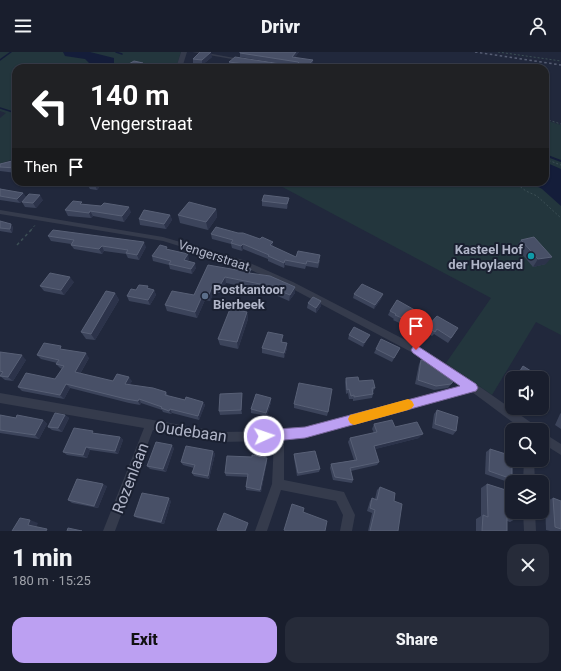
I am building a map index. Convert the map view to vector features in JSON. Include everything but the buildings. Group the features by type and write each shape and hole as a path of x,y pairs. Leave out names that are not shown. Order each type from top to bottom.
{"street":[{"path":"180,64 184,52"},
{"path":"194,52 251,61"},
{"name":"Vengerstraat","path":"0,212 163,239 240,262 290,284 401,341 432,360 472,388"},
{"path":"472,388 522,423"},
{"name":"Oudebaan","path":"0,398 221,437 279,436 305,432 472,388"},
{"name":"Rozenlaan","path":"109,531 150,425"},
{"path":"261,531 278,484 279,436"},
{"path":"549,442 561,450"},
{"path":"278,484 340,496 349,515 346,531"},
{"path":"530,519 530,531"}],"path":[{"path":"498,52 561,60"},
{"path":"549,120 561,124"},
{"path":"549,160 561,165"},
{"path":"521,186 537,196 561,218"},
{"path":"17,245 41,218"}],"shaded area":[{"path":"0,52 181,52 177,64 12,64 12,160 0,164 0,118 6,113 0,111"},
{"path":"549,121 561,125 561,335 536,322 506,371 505,371 492,395 446,363 491,298 281,186 549,186"}],"water":[{"path":"63,52 90,52 114,58 114,63 90,64 85,59 65,56"},
{"path":"549,164 561,169 561,206 536,186 549,186"}],"waterway":[{"path":"0,60 11,52"},
{"path":"116,52 122,54"},
{"path":"0,108 12,112"},
{"path":"549,156 561,161"}],"railway":[{"path":"475,52 561,65"}],"slow traffic":[{"path":"354,419 408,405"}],"place":[{"name":"Kasteel Hof der Hoylaerd","path":"531,256"},
{"name":"Postkantoor Bierbeek","path":"205,296"}],"route":[{"path":"264,436 279,436 305,432 472,388 416,350"}]}
